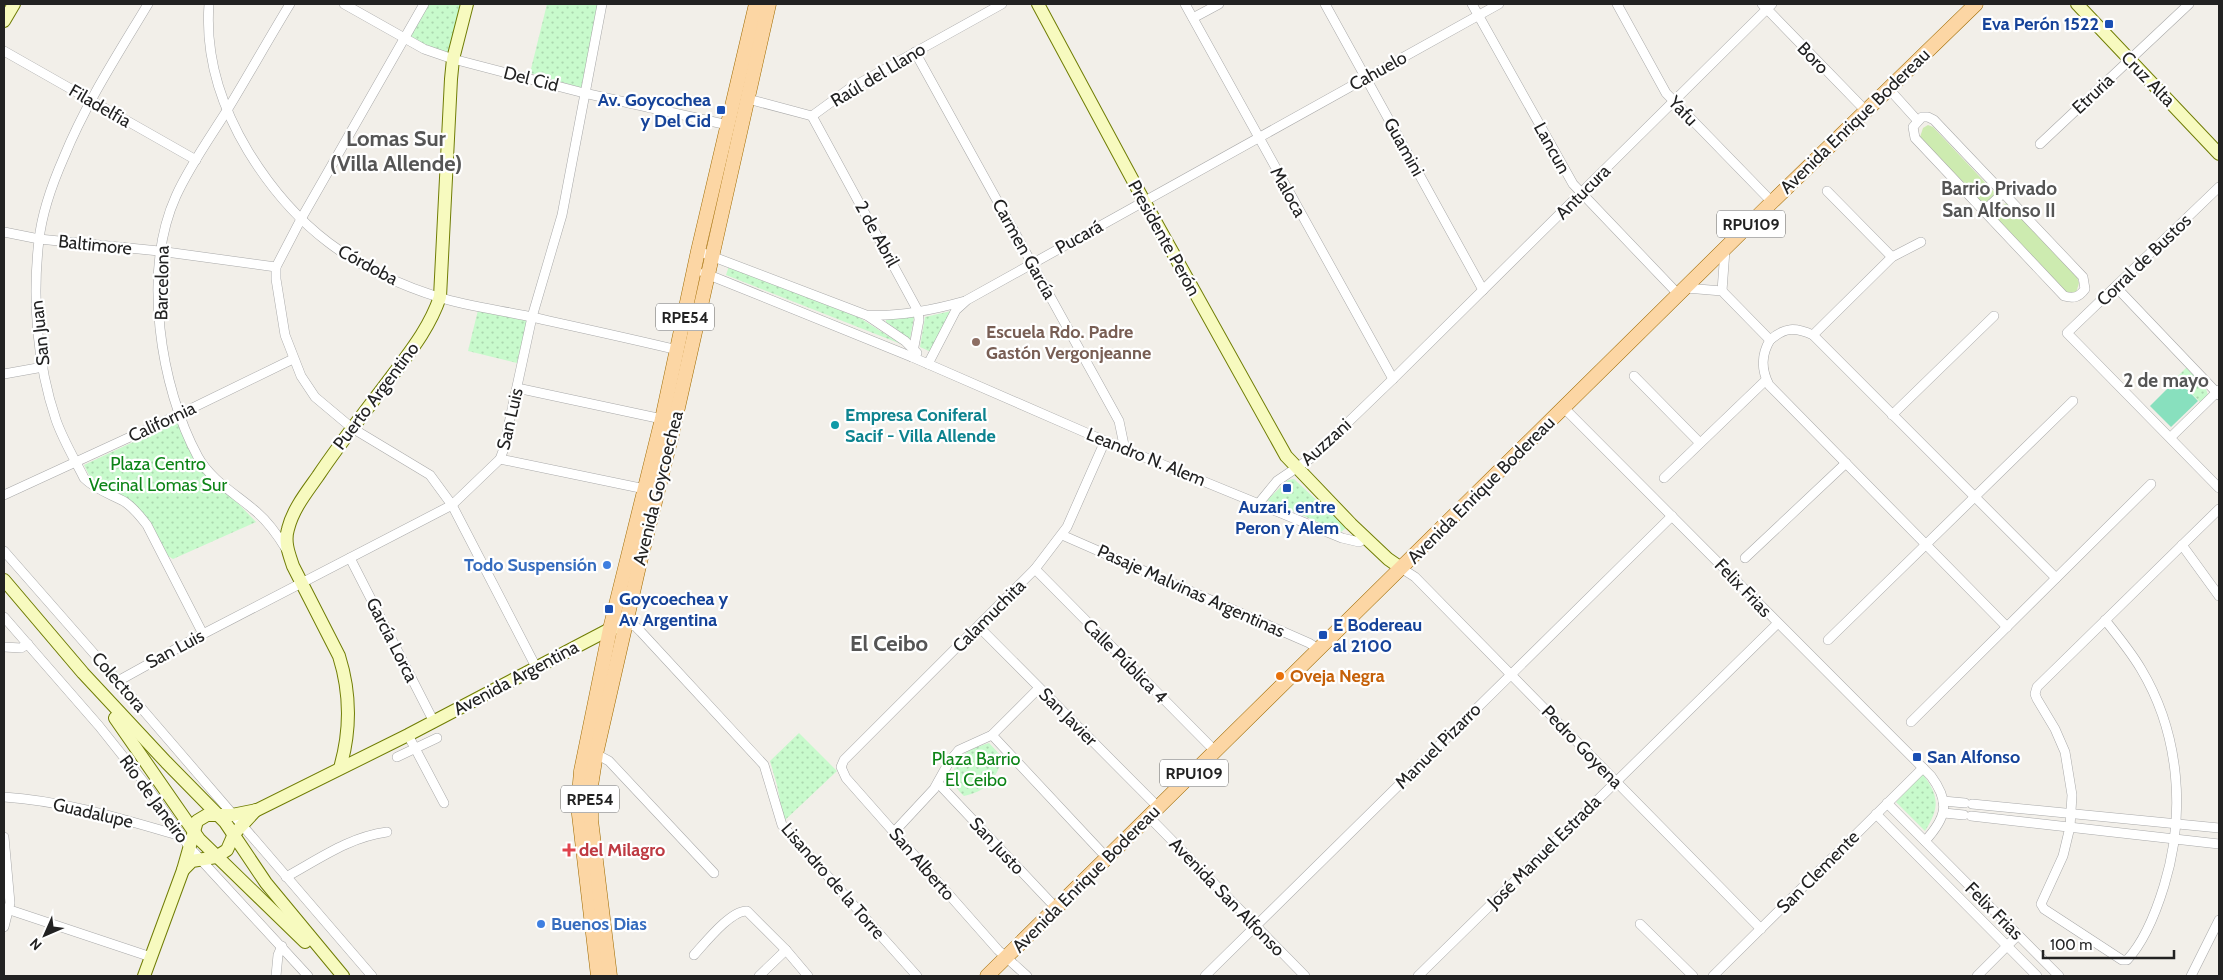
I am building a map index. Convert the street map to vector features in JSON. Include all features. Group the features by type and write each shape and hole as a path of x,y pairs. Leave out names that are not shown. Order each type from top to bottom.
{"main road":[{"path":"4,21 14,4"},
{"name":"Puerto Argentino","path":"340,768 349,723 348,689 339,656 302,583 288,552 286,539 295,512 343,438 425,330 440,297 449,102 453,59 467,4"},
{"name":"Avenida Goycoechea","path":"610,976 591,820 591,786 596,754 625,625 672,434 728,125 756,4"},
{"name":"Avenida Goycoechea","path":"705,254 748,100 768,4"},
{"name":"Presidente Perón","path":"1038,4 1144,201 1282,450 1296,468 1366,538 1388,559 1402,568"},
{"name":"Avenida Enrique Bodereau","path":"987,976 1320,650 1772,202 1976,4"},
{"name":"Cruz Alta","path":"2077,4 2219,154"},
{"name":"Avenida Goycoechea","path":"598,976 578,806 581,771 610,629 678,350 701,272"},
{"path":"4,580 83,673 166,762 226,816 238,830 266,883 343,976"},
{"path":"4,591 122,727 187,833 216,857 286,922 338,976"},
{"name":"Avenida Argentina","path":"226,816 256,810 434,722 610,629 625,625"},
{"name":"Avenida Argentina","path":"238,830 256,810"},
{"path":"187,833 200,817 208,815 226,816"},
{"path":"183,870 192,861 216,857 227,850 238,830"},
{"path":"144,976 190,848 187,833"}],"street":[{"name":"San Juan","path":"148,4 90,101 64,157 48,203 39,239 36,292 43,366 56,422 84,478 91,485 124,502 147,525 203,634"},
{"name":"Córdoba","path":"209,4 208,24 212,60 219,91 234,127 260,171 301,219 326,242 372,271 440,297 678,350"},
{"name":"Barcelona","path":"288,552 276,532 213,476 199,459 180,414 164,354 159,316 159,251 176,197 196,160 290,4"},
{"name":"Del Cid","path":"344,4 403,38 453,59 584,93 728,125"},
{"path":"424,4 301,219 276,267 276,279 285,335 301,376 315,397 352,428 430,475 452,505 536,667"},
{"name":"San Luis","path":"118,681 203,634 452,505 500,459 504,451 532,317 562,215 602,4"},
{"name":"Raúl del Llano","path":"748,100 812,116 849,89 1002,4"},
{"name":"Maloca","path":"1185,4 1393,379"},
{"path":"1193,18 1218,4"},
{"name":"Guamini","path":"1325,4 1483,290"},
{"name":"Lancun","path":"1472,4 1581,195 1683,291"},
{"name":"Cahuelo","path":"1258,138 1499,4"},
{"name":"Yafu","path":"1617,4 1666,93 1772,202"},
{"name":"Etruria","path":"2040,144 2189,4"},
{"name":"Antucura","path":"1393,379 1581,195 1767,6"},
{"name":"Boro","path":"1767,6 1866,111"},
{"name":"Filadelfia","path":"4,50 90,101 196,160"},
{"name":"Carmen García","path":"915,52 1119,422 1125,450"},
{"path":"1889,89 1917,120"},
{"name":"2 de Abril","path":"812,116 918,311"},
{"path":"1924,116 1934,120 2003,193 2083,277 2085,289 2081,295 2075,298 2064,296 1915,138 1913,127 1917,120 1924,116"},
{"name":"Pucará","path":"928,364 954,314 967,300 1258,138"},
{"name":"Corral de Bustos","path":"2171,437 2068,333 2219,187"},
{"path":"1827,190 1892,256"},
{"path":"1984,211 2003,193"},
{"name":"Baltimore","path":"4,232 39,239 159,251 276,267"},
{"path":"1813,335 1892,256 1921,242"},
{"path":"1722,291 1725,250"},
{"name":"Leandro N. Alem","path":"705,254 866,315 905,341 913,354"},
{"path":"720,279 726,262"},
{"name":"Leandro N. Alem","path":"701,272 913,354 928,364 1125,450 1342,538 1359,542 1366,538"},
{"path":"2116,286 2219,392 2171,437 2219,488"},
{"path":"1683,291 1722,291 1770,340"},
{"name":"Leandro N. Alem","path":"866,315 883,316 918,311 967,300"},
{"path":"913,354 918,311"},
{"path":"1892,415 1994,316"},
{"path":"2007,627 1769,385 1766,380 1763,359 1764,350 1770,340 1787,329 1795,328 1813,335 2056,578"},
{"name":"California","path":"4,495 180,414 293,359"},
{"path":"4,374 43,366"},
{"path":"1634,376 1700,443"},
{"name":"Auzzani","path":"1259,503 1277,481 1310,458 1393,379"},
{"path":"1664,478 1766,380"},
{"path":"517,388 662,419"},
{"path":"1828,640 2073,401"},
{"name":"Felix Frias","path":"1564,408 1777,624 1923,768 1938,785 1944,801"},
{"name":"Calamuchita","path":"841,767 844,760 1035,569 1062,535 1105,441"},
{"path":"500,459 645,489"},
{"path":"1746,558 1846,463"},
{"path":"1910,722 2151,484"},
{"path":"2105,620 2142,670 2160,708 2175,772 2177,824 2170,867 2153,916 2131,956 2126,960 2122,960 2042,907 2042,900 2060,867 2072,814 2070,773 2065,752 2055,729 2037,699 2036,690 2105,620 2219,509"},
{"name":"Manuel Pizarro","path":"1205,976 1672,516"},
{"name":"Pasaje Malvinas Argentinas","path":"1062,535 1309,643 1320,650"},
{"path":"2182,545 2219,596"},
{"name":"Colectora","path":"4,551 118,681 226,816"},
{"name":"García Lorca","path":"350,558 434,722"},
{"name":"Pedro Goyena","path":"1402,568 1415,577 1760,929"},
{"name":"Calle Pública 4","path":"1035,569 1216,752"},
{"name":"Río de Janeiro","path":"4,617 187,833"},
{"name":"José Manuel Estrada","path":"1418,976 1777,624"},
{"name":"Lisandro de la Torre","path":"625,625 635,626 641,632 764,765 782,825 918,976"},
{"name":"San Javier","path":"979,627 1039,688 1154,812"},
{"path":"4,647 21,648 28,644"},
{"path":"894,832 938,784 948,762 959,750 992,735 1039,688"},
{"path":"408,735 444,803"},
{"path":"992,735 1107,858"},
{"path":"398,757 437,738"},
{"path":"596,754 609,761 714,873"},
{"name":"San Alberto","path":"841,767 846,778 998,950 1027,976"},
{"name":"San Clemente","path":"1714,976 1923,768"},
{"name":"San Justo","path":"938,784 1056,908"},
{"name":"Guadalupe","path":"4,797 35,799 92,810 187,833"},
{"path":"1924,841 1938,826 1944,813 1944,801 2219,828"},
{"name":"Felix Frias","path":"1887,804 2059,976"},
{"name":"Avenida San Alfonso","path":"1154,812 1256,926 1305,976"},
{"path":"1944,813 2219,844"},
{"name":"Felix Frias","path":"1876,814 2037,976"},
{"path":"238,830 286,877 372,976"},
{"path":"286,877 347,842 368,835 387,832"},
{"path":"4,838 6,909 4,927"},
{"name":"Río de Janeiro","path":"190,848 308,976"},
{"path":"6,909 151,957"},
{"path":"694,955 732,915 741,910 747,911 786,950 808,976"},
{"path":"2191,976 2219,920"},
{"path":"1640,924 1692,976"},
{"path":"1977,976 2018,935"},
{"path":"276,976 278,955 282,946"},
{"path":"759,976 786,950"}],"green space":[{"path":"427,4 463,4 449,55 407,37"},
{"path":"547,4 598,5 582,88 530,73"},
{"path":"1928,125 1933,127 1996,194 1983,206 1920,137 1923,128"},
{"path":"2007,202 2077,277 2079,283 2076,293 2069,295 1992,217"},
{"path":"729,266 860,318 901,344 726,275"},
{"path":"479,306 528,319 517,363 468,351"},
{"path":"951,311 931,352 920,347 925,317"},
{"path":"914,317 910,339 886,322 886,319"},
{"path":"2187,367 2205,386 2208,395 2201,403 2176,378"},
{"path":"2177,379 2198,401 2171,427 2150,406"},
{"name":"Plaza Centro Vecinal Lomas Sur","path":"178,421 194,458 214,485 234,499 256,522 173,559 165,554 138,508 92,481 84,465"},
{"path":"1294,479 1346,528 1341,532 1267,500 1288,480"},
{"path":"799,733 837,771 784,821 770,761"},
{"name":"Plaza Barrio El Ceibo","path":"989,743 1003,758 1000,766 984,788 964,796 953,778 955,766 970,750"},
{"path":"1923,774 1932,789 1936,802 1930,823 1925,831 1896,802"}],"place":[{"name":"Eva Perón 1522","path":"2109,24"},
{"name":"Av. Goycochea y Del Cid","path":"721,110"},
{"name":"Escuela Rdo. Padre Gastón Vergonjeanne","path":"976,342"},
{"name":"Empresa Coniferal Sacif - Villa Allende","path":"835,425"},
{"name":"Auzari, entre Peron y Alem","path":"1287,488"},
{"name":"Todo Suspensión","path":"607,565"},
{"name":"Goycoechea y Av Argentina","path":"609,609"},
{"name":"E Bodereau al 2100","path":"1323,635"},
{"name":"Oveja Negra","path":"1280,676"},
{"name":"San Alfonso","path":"1917,757"},
{"name":"del Milagro","path":"569,850"},
{"name":"Buenos Dias","path":"541,924"}],"district":[{"name":"Lomas Sur (Villa Allende)","path":"396,150"},
{"name":"Barrio Privado San Alfonso II","path":"1999,199"},
{"name":"2 de mayo","path":"2166,380"},
{"name":"El Ceibo","path":"889,643"}]}
